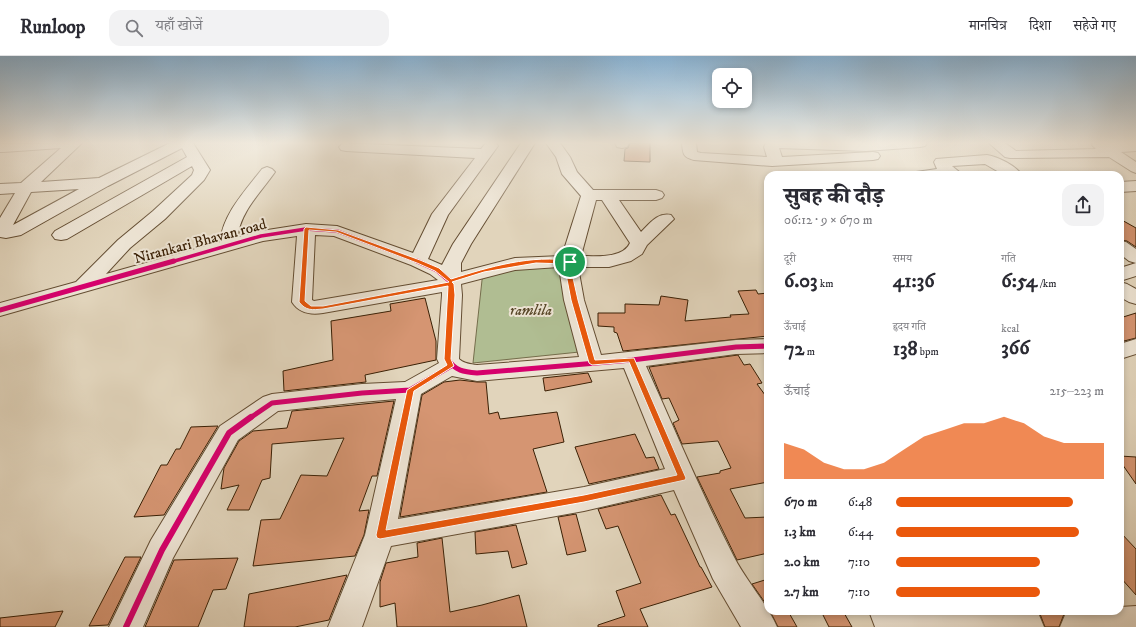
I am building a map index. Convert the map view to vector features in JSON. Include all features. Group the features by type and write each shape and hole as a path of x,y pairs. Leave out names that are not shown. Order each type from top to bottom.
{"street":[{"path":"45,170 26,187 1,231 15,231 129,170"},
{"path":"61,235 175,170"},
{"path":"83,286 124,244 159,215 200,177 202,170"},
{"path":"418,261 440,214 473,170"},
{"path":"511,170 462,244 452,263 450,282 452,295 448,359 451,366 458,370 477,373 632,360 736,347 764,346"},
{"path":"568,170 577,182 598,195 626,222 639,244"},
{"path":"229,246 230,230 239,211 267,172"},
{"path":"0,189 102,183"},
{"path":"1124,187 1136,186"},
{"path":"598,195 656,195"},
{"path":"592,363 574,300 568,269 598,195"},
{"path":"306,229 302,302 311,308 323,307 450,282 483,271 515,264 536,262 609,261 624,257 636,250 639,244 665,219"},
{"name":"Nirankari Bhavan road","path":"0,310 261,236 306,229 337,231 418,261 437,270 450,282"},
{"path":"1124,249 1136,257"},
{"path":"1124,274 1136,269"},
{"path":"1124,290 1136,298"},
{"path":"1124,350 1136,346"},
{"path":"632,360 682,478 724,568 760,627"},
{"path":"126,627 162,550 229,433 272,403 362,393 410,390 451,366"},
{"path":"345,627 380,535 410,390"},
{"path":"380,535 576,500 682,478"},
{"path":"887,615 892,627"},
{"path":"913,627 988,615"},
{"path":"1013,615 1027,627"},
{"path":"1077,627 1136,622"}],"green space":[{"name":"ramlila","path":"570,262 589,351 473,363 483,271"}],"building":[{"path":"1124,221 1136,228 1136,247 1124,241"},
{"path":"756,290 758,294 764,293 764,336 623,351 617,333 614,332 614,327 598,326 598,313 625,313 625,304 659,305 661,296 688,300 685,321 749,314 738,291"},
{"path":"425,298 436,341 436,360 365,375 366,382 284,391 283,371 333,360 331,321 391,311 390,304"},
{"path":"1136,313 1136,338 1124,341 1124,317"},
{"path":"738,355 744,365 750,364 762,383 757,384 764,394 764,483 730,489 745,518 764,517 764,554 737,560 697,477 720,473 720,471 731,468 718,441 682,444 673,423 679,420 669,398 662,399 649,367"},
{"path":"588,373 592,382 545,391 543,378"},
{"path":"460,380 486,382 489,414 498,412 500,419 557,412 564,442 533,449 547,492 400,517 422,395 444,382"},
{"path":"394,401 377,476 372,476 359,511 369,510 364,535 355,556 253,566 261,520 280,519 301,475 327,476 344,438 272,444 270,478 262,480 249,510 227,510 239,485 221,489 224,468 239,441 253,431 287,428 292,411"},
{"path":"218,426 164,515 134,517 161,465 167,465 176,449 180,449 191,427"},
{"path":"635,434 646,458 654,457 659,469 589,484 575,447"},
{"path":"1124,456 1136,457 1136,484 1124,467"},
{"path":"661,495 671,515 675,514 700,567 712,587 640,609 648,627 598,627 598,625 625,616 616,591 641,583 618,526 606,529 598,509"},
{"path":"576,514 586,551 567,555 558,517"},
{"path":"516,525 527,564 512,568 508,551 476,554 475,532"},
{"path":"1124,536 1136,549 1136,595 1124,582"},
{"path":"442,538 450,612 519,595 527,627 397,627 395,603 380,607 380,582 386,563 418,557 417,543"},
{"path":"125,557 141,557 108,625 89,626"},
{"path":"238,558 226,589 213,590 198,627 145,627 174,560"},
{"path":"347,575 329,620 295,627 244,627 249,594"},
{"path":"764,580 764,601 752,584"},
{"path":"63,611 55,627 0,627 0,618"},
{"path":"772,615 790,615 797,627 778,627"},
{"path":"823,615 845,615 852,627 829,627"},
{"path":"1040,615 1064,615 1059,627 1045,627"}],"cycle path":[{"path":"0,310 261,236 306,229 337,231 418,261 437,270 450,281 452,295 448,359 453,367 464,372 477,373 632,360 736,347 764,346"},
{"path":"126,627 162,550 229,433 272,403 362,393 410,390 451,366"}],"route":[{"path":"306,229 337,231 418,261 437,270 450,281 483,271 515,264 536,262 570,262 568,269 574,300 592,363 632,360 682,478 584,499 380,535 385,517 410,390 451,366 448,359 452,295 451,284 311,308 302,302 306,229"}]}
